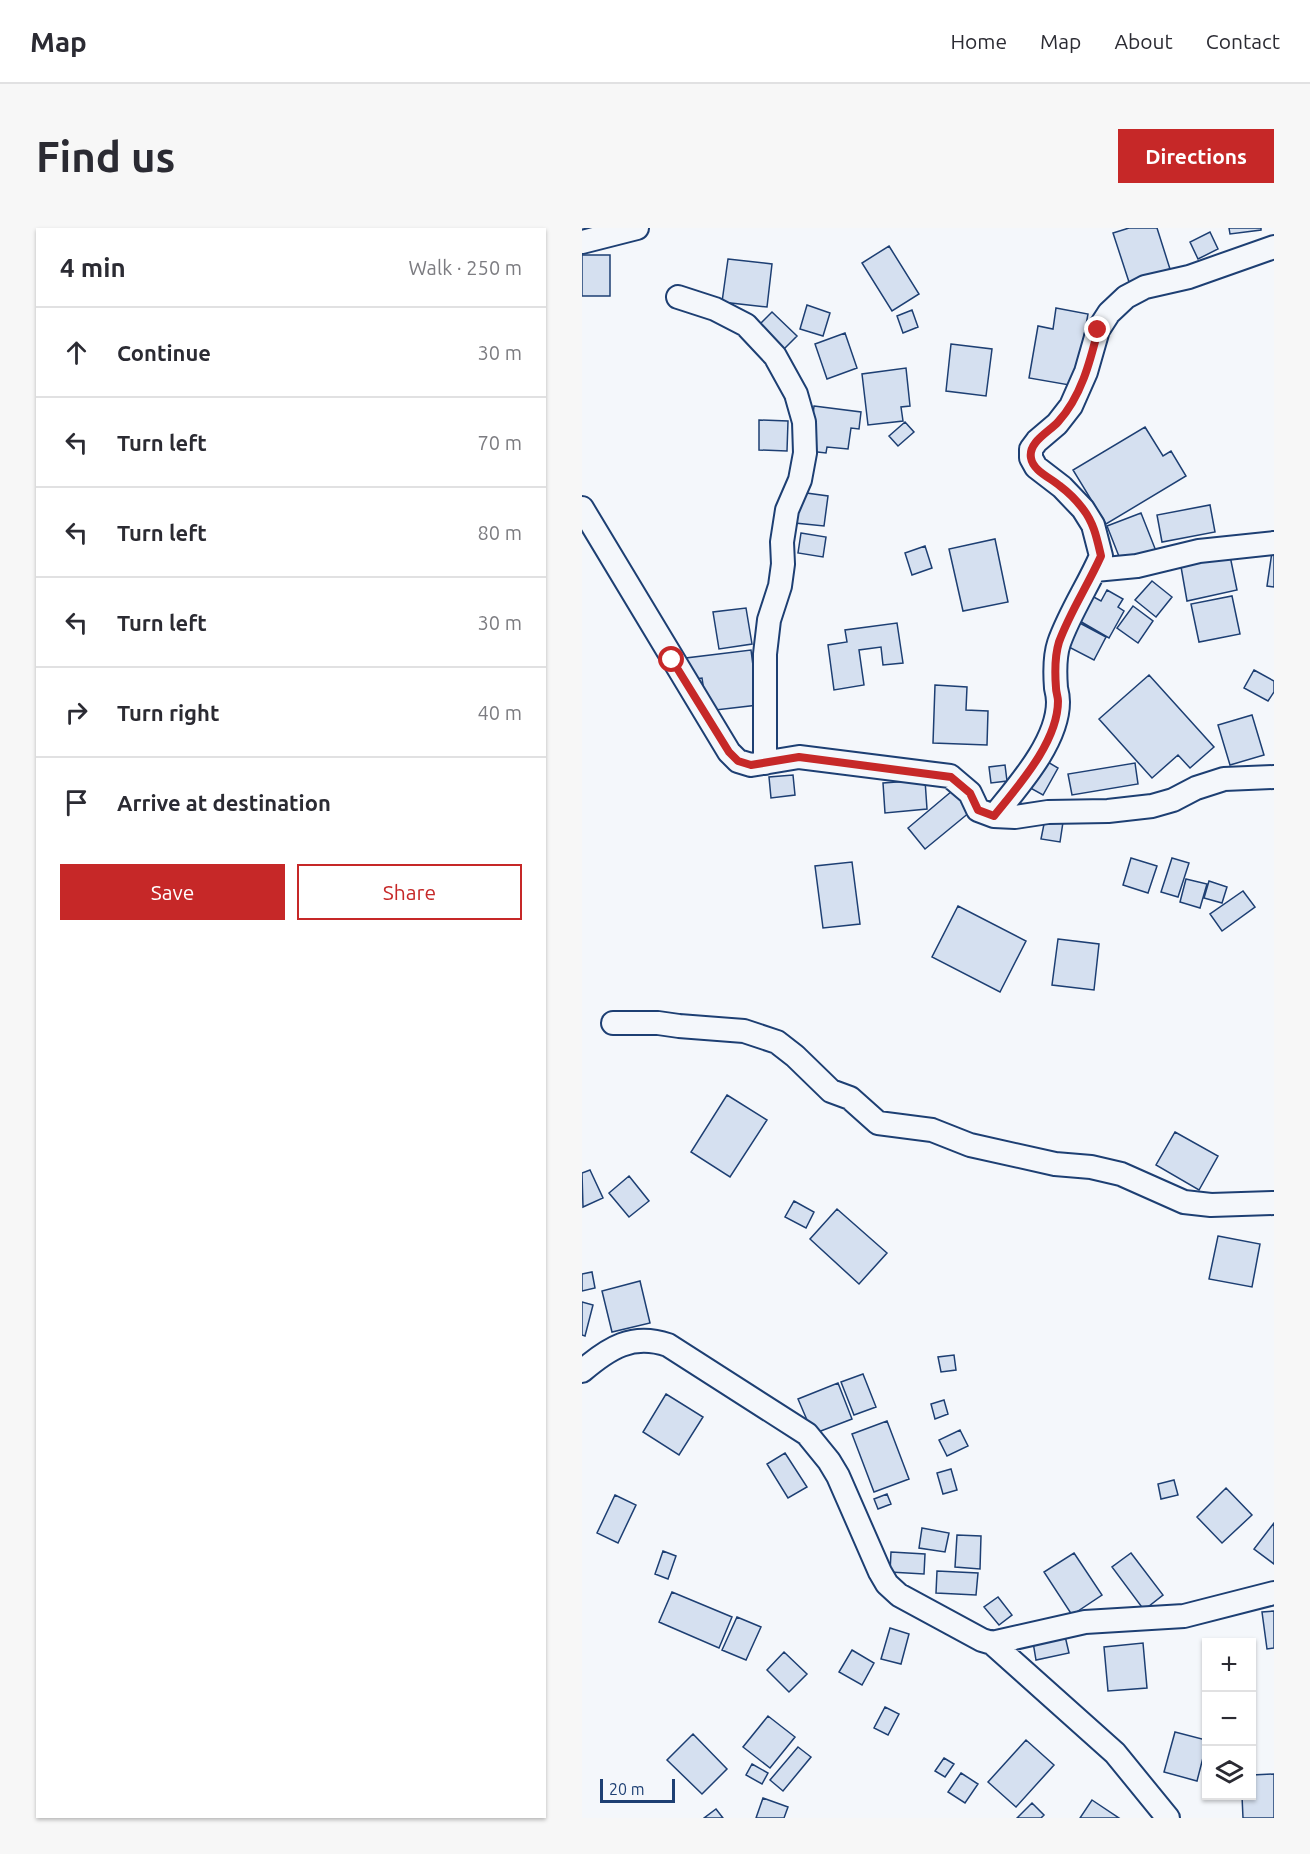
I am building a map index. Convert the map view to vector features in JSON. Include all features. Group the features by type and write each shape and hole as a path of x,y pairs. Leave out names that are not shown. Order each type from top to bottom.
{"street":[{"path":"582,242 637,228"},
{"path":"994,816 1024,778 1054,724 1058,702 1056,686 1058,645 1101,556 1093,525 1083,509 1062,487 1036,468 1031,458 1031,449 1057,424 1071,406 1086,372 1098,330 1109,313 1126,297 1145,287 1189,277 1274,247"},
{"path":"678,297 715,309 746,325 775,356 796,394 804,422 805,453 800,480 787,510 782,542 783,564 780,586 768,620 765,654 765,763"},
{"path":"582,508 729,752 738,761 751,765 799,757 951,777 970,793 978,810 994,816 1015,817 1048,812 1108,811 1152,806 1224,779 1274,777"},
{"path":"1095,570 1137,566 1199,551 1274,543"},
{"path":"613,1023 658,1023 744,1031 777,1042 831,1091 850,1098 878,1123 932,1130 969,1145 1055,1164 1091,1167 1121,1174 1184,1202 1211,1205 1274,1203"},
{"path":"582,1371 614,1347 629,1342 655,1341 668,1345 802,1431 829,1461 887,1584 899,1595 982,1640 992,1642 1085,1622 1184,1616 1274,1593"},
{"path":"992,1642 1115,1753 1168,1818"}],"building":[{"path":"1129,228 1157,228 1170,269 1129,282 1113,233"},
{"path":"1229,228 1261,228 1261,230 1230,234"},
{"path":"1210,232 1218,249 1198,259 1190,242"},
{"path":"889,246 919,294 892,311 862,263"},
{"path":"582,255 610,255 610,296 582,296"},
{"path":"728,259 772,264 767,307 722,302"},
{"path":"807,305 830,313 823,336 800,329"},
{"path":"1056,308 1088,314 1075,386 1029,378 1038,326 1053,329"},
{"path":"912,310 918,327 903,333 897,316"},
{"path":"772,312 797,336 783,350 758,326"},
{"path":"845,333 857,368 827,379 815,344"},
{"path":"951,344 992,349 986,396 946,391"},
{"path":"906,368 910,406 901,407 903,421 868,425 862,374"},
{"path":"814,406 861,412 859,429 851,428 848,449 827,447 826,453 809,451"},
{"path":"759,420 788,421 787,451 759,450"},
{"path":"905,422 914,432 898,446 889,436"},
{"path":"1145,427 1163,456 1171,451 1186,476 1106,524 1073,470"},
{"path":"799,492 828,496 824,526 795,523"},
{"path":"1210,505 1215,532 1162,542 1157,515"},
{"path":"1141,513 1156,551 1122,564 1107,526"},
{"path":"801,533 826,537 823,557 798,553"},
{"path":"995,539 1008,602 963,611 949,549"},
{"path":"925,546 932,568 912,575 905,553"},
{"path":"1229,551 1237,590 1187,601 1180,561"},
{"path":"1272,552 1274,553 1274,587 1267,586"},
{"path":"1152,581 1172,597 1156,617 1135,600"},
{"path":"1107,590 1123,599 1118,607 1124,611 1109,638 1078,620 1092,596 1101,601"},
{"path":"1232,596 1240,634 1199,642 1191,604"},
{"path":"1133,606 1153,621 1138,643 1117,628"},
{"path":"746,608 752,644 719,649 713,612"},
{"path":"1076,621 1106,637 1094,660 1063,644"},
{"path":"897,623 903,663 883,665 881,647 859,650 864,685 834,690 828,645 847,642 845,630"},
{"path":"751,650 758,705 707,711 702,678 688,680 686,658"},
{"path":"1254,670 1274,681 1274,692 1268,701 1244,688"},
{"path":"1149,675 1214,747 1190,768 1178,755 1152,778 1099,719"},
{"path":"935,685 967,687 966,710 988,711 987,745 933,743"},
{"path":"1252,715 1264,755 1230,765 1218,725"},
{"path":"1041,758 1058,768 1043,795 1025,785"},
{"path":"1135,763 1138,784 1072,795 1068,774"},
{"path":"1005,765 1007,781 991,783 989,767"},
{"path":"793,775 795,795 771,798 769,777"},
{"path":"925,780 927,809 885,813 883,783"},
{"path":"952,791 970,812 925,849 908,828"},
{"path":"1045,819 1063,822 1060,842 1041,839"},
{"path":"1131,858 1157,866 1148,893 1123,885"},
{"path":"1172,858 1189,863 1178,897 1161,892"},
{"path":"852,862 860,924 823,928 815,866"},
{"path":"1186,879 1207,884 1200,908 1180,902"},
{"path":"1209,881 1227,887 1222,903 1204,898"},
{"path":"1243,891 1255,907 1222,931 1210,914"},
{"path":"958,906 1026,941 1000,992 932,957"},
{"path":"1058,939 1099,944 1094,990 1052,985"},
{"path":"727,1095 767,1120 730,1177 691,1152"},
{"path":"1175,1132 1218,1156 1199,1190 1156,1165"},
{"path":"590,1170 603,1198 583,1207 582,1173"},
{"path":"629,1176 649,1201 629,1217 609,1193"},
{"path":"794,1201 814,1212 806,1228 785,1217"},
{"path":"837,1209 887,1253 859,1284 810,1239"},
{"path":"1218,1236 1260,1244 1252,1287 1209,1279"},
{"path":"592,1272 595,1288 582,1291 582,1274"},
{"path":"640,1281 650,1323 612,1332 602,1291"},
{"path":"582,1302 593,1305 585,1336 582,1335"},
{"path":"954,1355 956,1370 941,1372 938,1357"},
{"path":"863,1374 876,1407 854,1415 841,1382"},
{"path":"838,1383 852,1419 813,1434 798,1399"},
{"path":"666,1394 703,1417 679,1455 643,1432"},
{"path":"944,1400 948,1414 935,1419 931,1404"},
{"path":"887,1421 909,1479 874,1492 852,1434"},
{"path":"960,1430 968,1446 947,1456 939,1440"},
{"path":"785,1453 807,1487 788,1498 767,1464"},
{"path":"951,1469 957,1490 943,1494 937,1473"},
{"path":"1174,1480 1178,1495 1161,1499 1158,1484"},
{"path":"1226,1488 1252,1515 1222,1543 1197,1517"},
{"path":"887,1494 891,1504 878,1509 874,1499"},
{"path":"615,1495 636,1505 618,1543 597,1533"},
{"path":"1274,1523 1274,1564 1254,1549"},
{"path":"922,1528 949,1533 945,1552 919,1548"},
{"path":"957,1535 981,1536 980,1569 955,1567"},
{"path":"663,1551 676,1556 668,1579 655,1574"},
{"path":"891,1552 925,1554 924,1574 890,1572"},
{"path":"1074,1553 1102,1595 1072,1615 1044,1572"},
{"path":"1131,1553 1163,1595 1144,1610 1112,1567"},
{"path":"937,1571 978,1573 976,1595 936,1593"},
{"path":"672,1592 732,1617 719,1648 659,1622"},
{"path":"998,1597 1012,1615 999,1625 984,1607"},
{"path":"1274,1611 1274,1648 1267,1649 1262,1612"},
{"path":"737,1617 761,1627 746,1660 722,1650"},
{"path":"890,1628 909,1634 901,1664 881,1659"},
{"path":"1065,1636 1069,1653 1036,1660 1033,1642"},
{"path":"1143,1643 1147,1688 1108,1691 1104,1647"},
{"path":"852,1650 874,1663 862,1685 839,1672"},
{"path":"784,1652 807,1674 789,1692 767,1670"},
{"path":"885,1707 899,1714 888,1735 874,1728"},
{"path":"768,1716 795,1737 770,1768 743,1747"},
{"path":"1175,1732 1202,1739 1202,1762 1197,1781 1164,1772"},
{"path":"693,1734 727,1769 702,1794 667,1760"},
{"path":"1026,1740 1054,1765 1016,1807 988,1782"},
{"path":"798,1747 811,1757 783,1791 770,1780"},
{"path":"944,1758 954,1764 945,1777 935,1771"},
{"path":"752,1764 768,1773 762,1784 746,1775"},
{"path":"961,1773 978,1784 965,1803 948,1792"},
{"path":"1274,1774 1274,1818 1243,1818 1242,1800 1256,1800 1256,1775"},
{"path":"763,1798 788,1807 784,1818 756,1818"},
{"path":"1092,1800 1119,1818 1080,1818"},
{"path":"1032,1803 1044,1815 1041,1818 1017,1818"},
{"path":"716,1809 723,1818 704,1818"}],"route":[{"path":"672,660 729,752 738,761 751,765 799,757 951,777 970,793 978,810 994,816 1024,778 1054,724 1058,702 1056,686 1058,645 1101,556 1093,525 1083,509 1062,487 1036,468 1031,458 1031,449 1037,441 1057,424 1071,406 1086,372 1098,330"}]}
